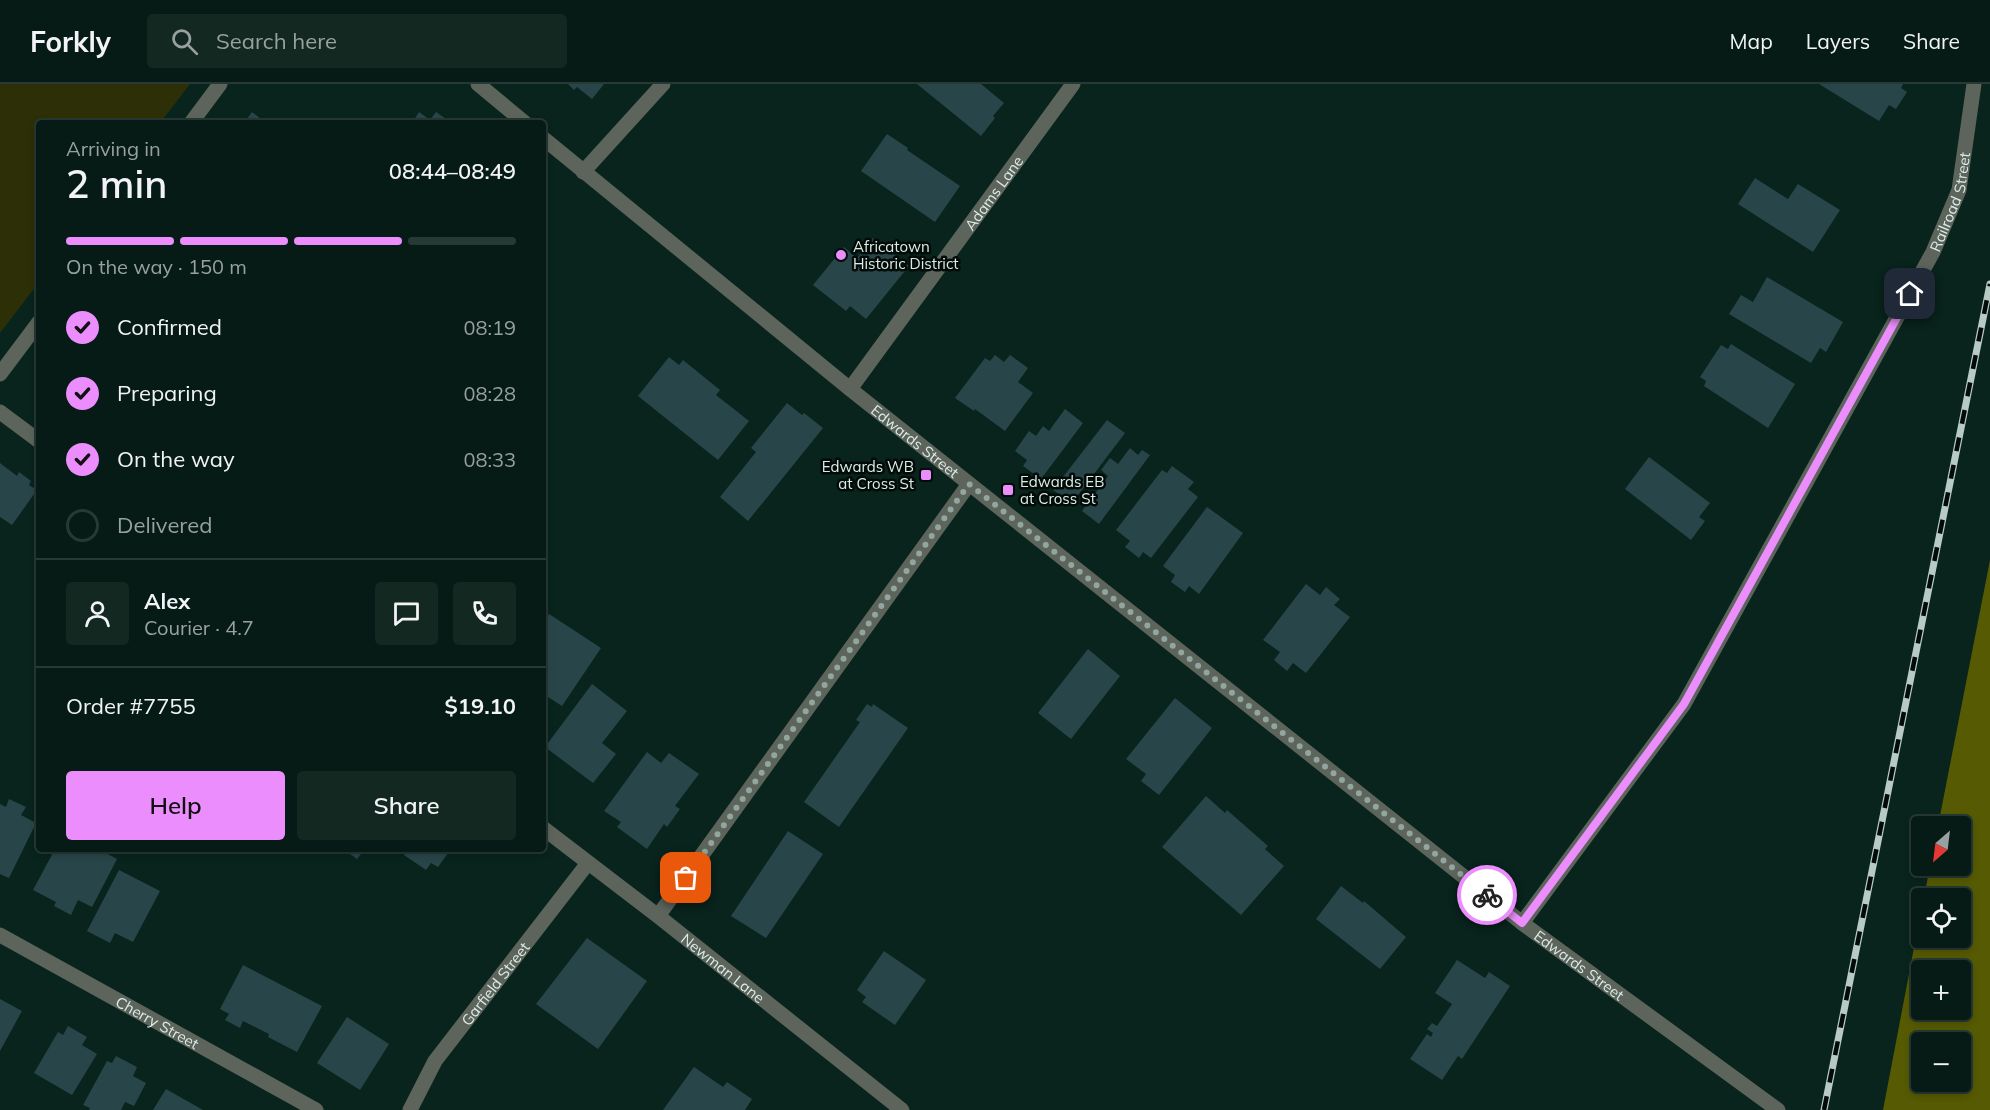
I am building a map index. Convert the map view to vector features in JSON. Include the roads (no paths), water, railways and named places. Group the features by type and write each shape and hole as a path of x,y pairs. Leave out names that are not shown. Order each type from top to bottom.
{"street":[{"path":"193,120 220,84"},
{"path":"478,84 521,120"},
{"path":"583,172 663,84"},
{"name":"Adams Lane","path":"850,390 1073,84"},
{"name":"Railroad Street","path":"1522,923 1684,704 1933,252 1959,190 1974,84"},
{"name":"Edwards Street","path":"546,141 850,390 1522,923 1773,1108"},
{"path":"0,374 36,326"},
{"path":"0,412 36,439"},
{"path":"658,916 969,484"},
{"name":"Newman Lane","path":"546,830 902,1110"},
{"name":"Garfield Street","path":"410,1110 435,1061 588,862"},
{"name":"Cherry Street","path":"0,935 316,1110"}],"railway":[{"path":"1824,1110 1990,284"}],"place":[{"name":"Africatown Historic District","path":"841,255"},
{"name":"Edwards WB at Cross St","path":"926,475"},
{"name":"Edwards EB at Cross St","path":"1008,490"}]}
